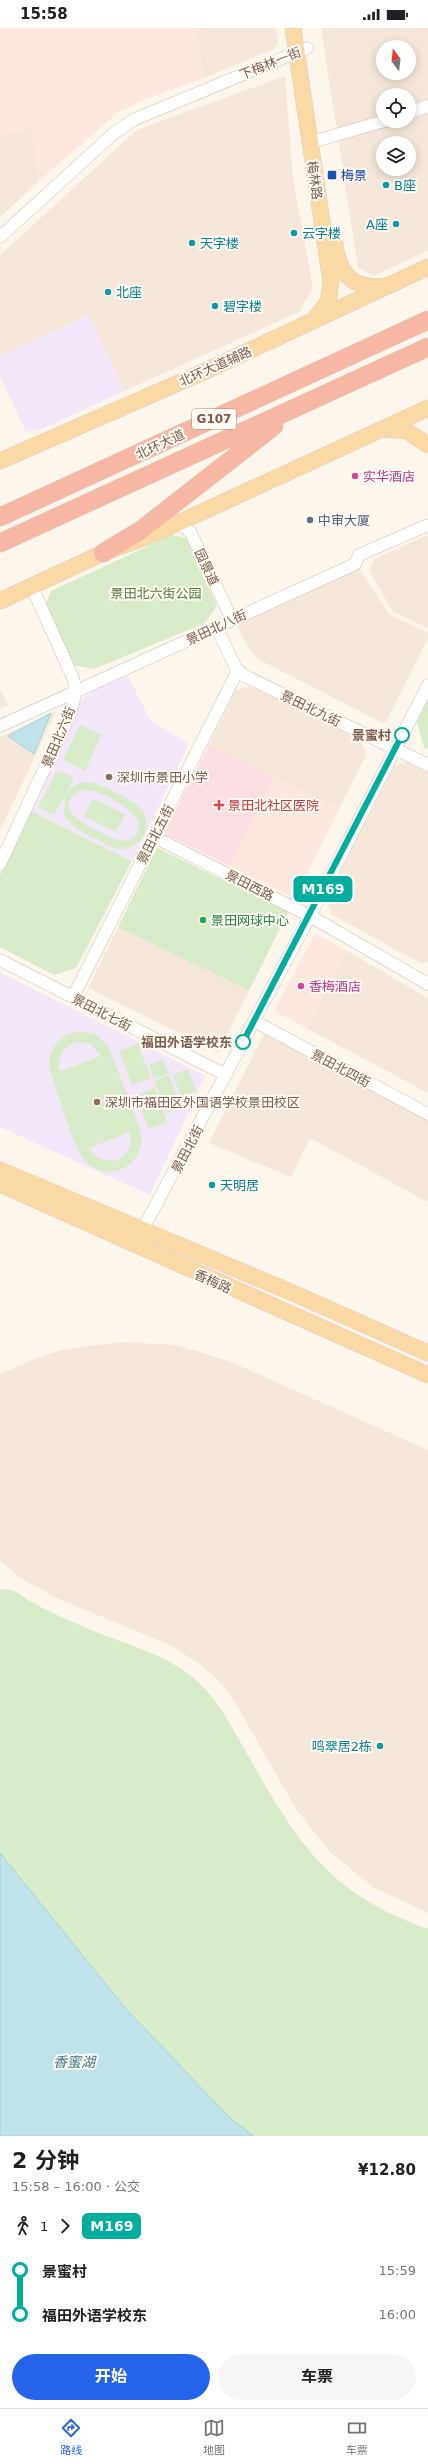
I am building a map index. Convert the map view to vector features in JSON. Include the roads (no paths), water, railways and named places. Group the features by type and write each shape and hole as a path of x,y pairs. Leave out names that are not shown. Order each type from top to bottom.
{"highway":[{"name":"北环大道","path":"0,517 428,320"},
{"name":"北环大道","path":"0,543 298,408 428,347"},
{"path":"103,553 141,530 298,408"}],"main road":[{"name":"梅林路","path":"293,28 300,51 319,140 340,267 352,280 362,285 373,287 394,284"},
{"name":"梅林路","path":"304,28 300,51 331,282 328,302 323,311 309,324"},
{"name":"北环大道辅路","path":"0,461 309,324 428,267"},
{"path":"0,601 103,553 174,525 428,408"},
{"path":"385,429 398,429 411,433 428,445"},
{"name":"香梅路","path":"0,1170 293,1293 428,1354"},
{"name":"香梅路","path":"0,1184 133,1245 428,1375"},
{"path":"113,1236 143,1229"},
{"path":"133,1245 143,1229"},
{"path":"289,1314 283,1309 282,1302 286,1296 293,1293"}],"street":[{"name":"下梅林一街","path":"0,230 110,131 127,118 155,105 300,51"},
{"name":"下梅林一街","path":"0,237 113,134 133,120 300,51"},
{"path":"416,110 428,106"},
{"path":"319,140 376,123"},
{"name":"园景道","path":"174,525 183,526 191,533 232,620"},
{"name":"景田北八街","path":"0,726 355,564 359,555 428,525"},
{"name":"景田北六街","path":"0,864 70,714 76,692 69,669 32,587"},
{"name":"景田北九街","path":"216,628 238,670 248,678 428,765"},
{"name":"景田北五街","path":"73,997 238,670"},
{"name":"景田北街","path":"143,1229 226,1076 310,916 428,685"},
{"name":"景田西路","path":"154,837 310,916 428,984"},
{"name":"景田北七街","path":"0,960 226,1076"},
{"name":"景田北四街","path":"256,1019 428,1108"},
{"name":"景田北四街","path":"256,1019 428,1114"}],"water":[{"path":"51,713 34,754 8,736"},
{"name":"香蜜湖","path":"0,1853 126,2009 231,2119 254,2136 0,2136"}],"place":[{"name":"梅景","path":"332,175"},
{"name":"B座","path":"386,185"},
{"name":"A座","path":"396,224"},
{"name":"云字楼","path":"294,233"},
{"name":"天字楼","path":"192,243"},
{"name":"北座","path":"108,292"},
{"name":"碧字楼","path":"215,306"},
{"name":"实华酒店","path":"355,476"},
{"name":"中审大厦","path":"310,520"},
{"name":"景蜜村","path":"402,735"},
{"name":"深圳市景田小学","path":"109,777"},
{"name":"景田北社区医院","path":"219,805"},
{"name":"景田网球中心","path":"203,920"},
{"name":"香梅酒店","path":"301,986"},
{"name":"福田外语学校东","path":"243,1042"},
{"name":"深圳市福田区外国语学校景田校区","path":"97,1102"},
{"name":"天明居","path":"212,1185"},
{"name":"鸣翠居2栋","path":"380,1746"}],"park label":[{"name":"景田北六街公园","path":"156,593"}]}
